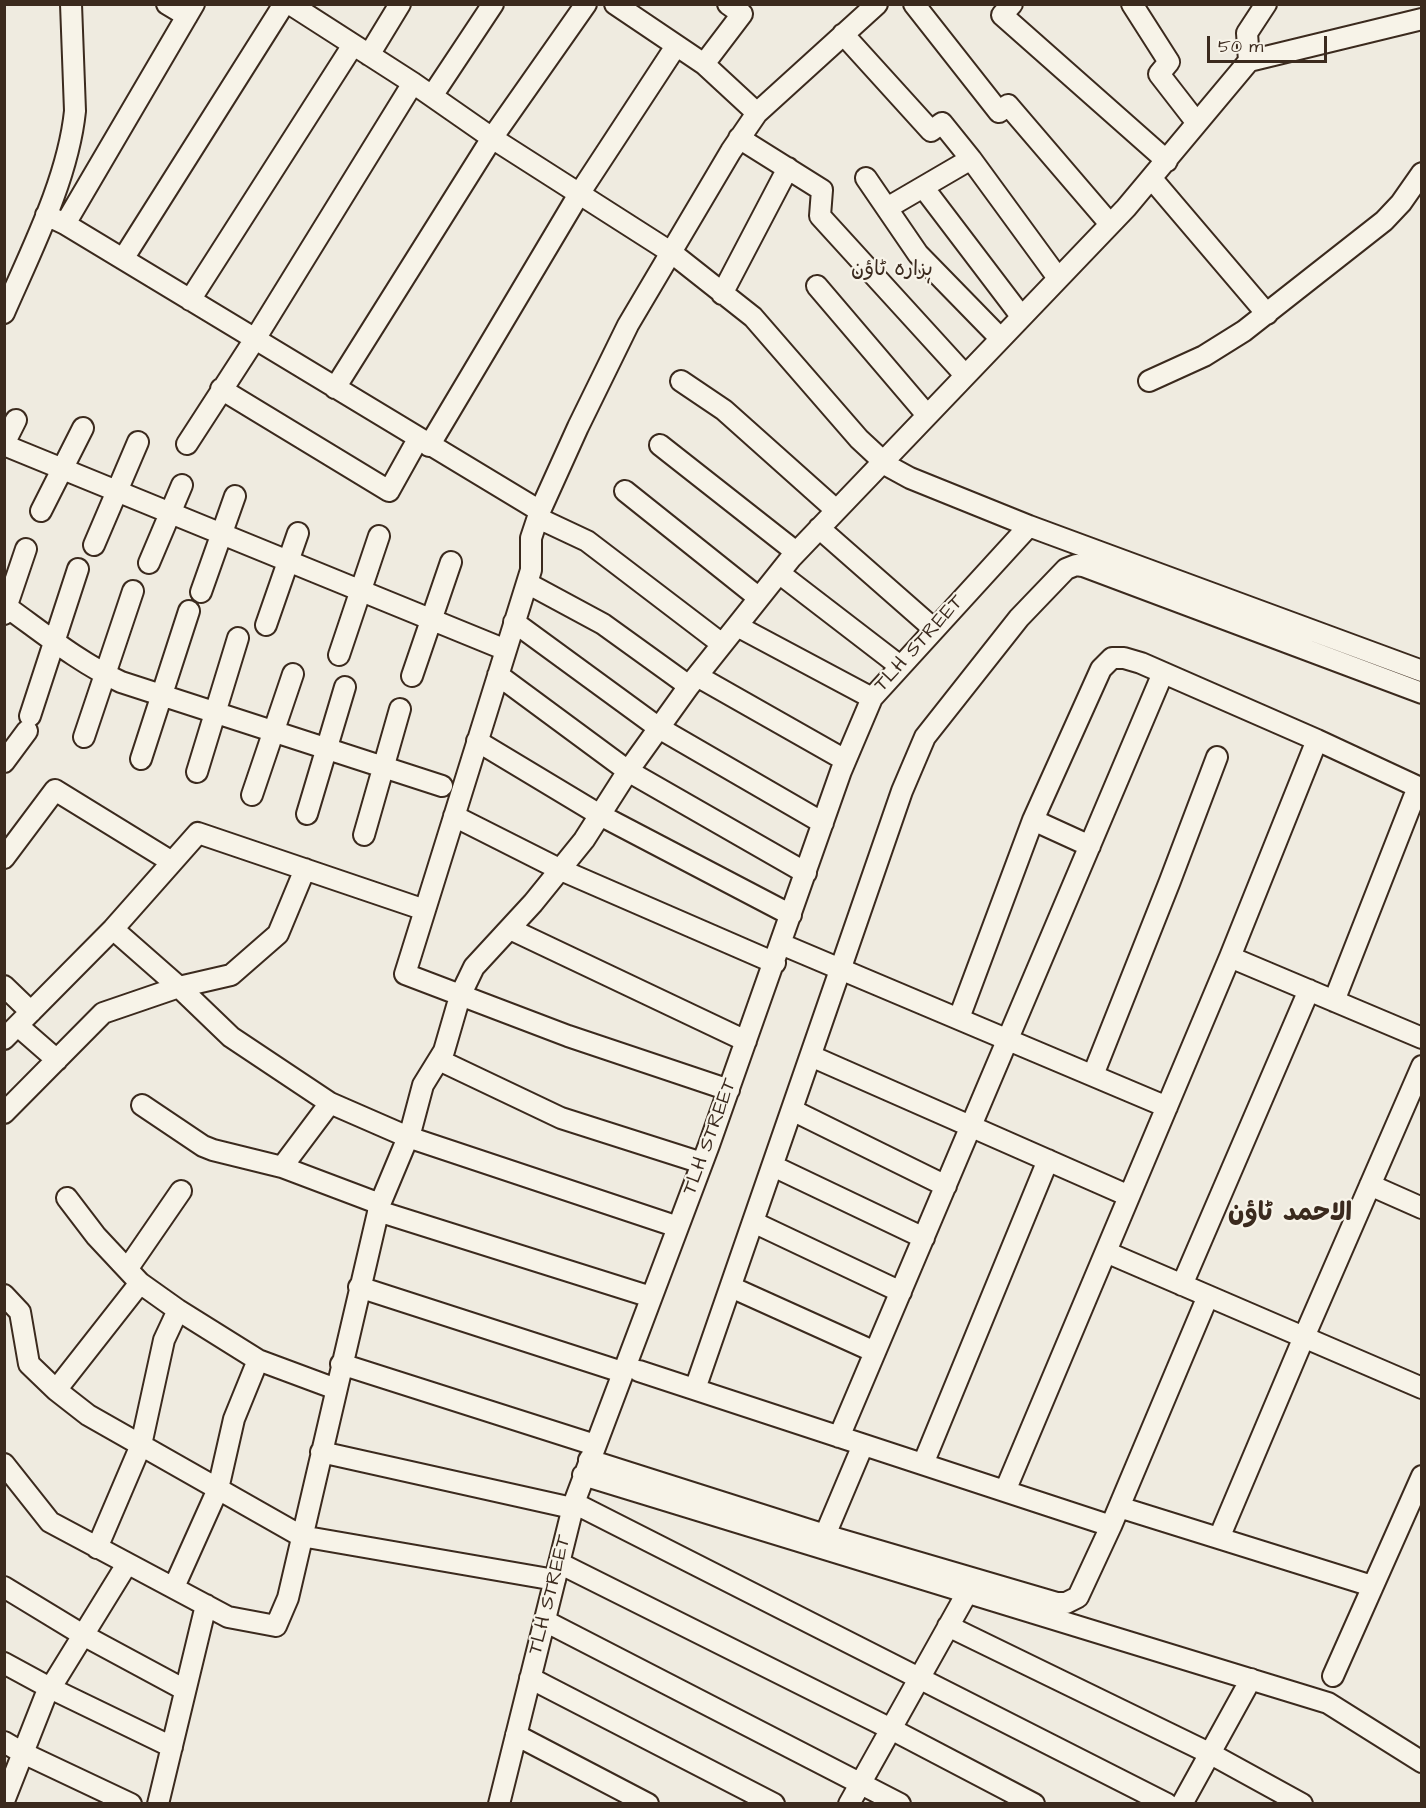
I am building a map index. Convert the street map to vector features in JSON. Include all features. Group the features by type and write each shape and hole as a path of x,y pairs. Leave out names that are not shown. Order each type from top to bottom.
{"street":[{"path":"4,313 59,179 74,119 71,4"},
{"path":"64,224 191,10 167,4"},
{"path":"190,300 361,50 400,4"},
{"path":"432,96 493,4"},
{"path":"335,388 492,138 586,4"},
{"path":"615,4 704,64 757,113"},
{"path":"704,64 741,14 728,4"},
{"path":"729,1089 568,1036 405,974 531,570 531,538 578,427 628,325 739,138 757,113 877,4"},
{"path":"914,4 999,112 1008,105 1110,224"},
{"path":"1012,4 1002,15 1167,161"},
{"path":"1132,4 1169,62 1159,74 1197,123"},
{"path":"1249,61 1247,33 1266,4"},
{"path":"123,259 294,6 413,83 492,138 672,253 753,317 859,439 888,466 910,478 1029,526 1422,671"},
{"path":"4,1464 50,1521 228,1617 276,1626 288,1598 379,1208 408,1137 423,1085 444,1051 460,996 474,967 561,870 693,681 796,552 1152,179 1249,61 1422,19"},
{"path":"843,34 931,131 942,123 1058,278"},
{"path":"221,389 389,491 424,442 579,194 676,46"},
{"path":"187,444 255,339 413,83"},
{"path":"739,138 822,190 820,216 965,375"},
{"path":"887,208 971,159"},
{"path":"722,294 788,168"},
{"path":"1149,381 1203,356 1267,314 1384,222 1422,173"},
{"path":"866,178 918,254 1000,338"},
{"path":"1152,179 1267,314"},
{"path":"923,187 1021,316"},
{"path":"46,215 255,339 539,515 587,541 722,644"},
{"path":"817,286 927,415"},
{"path":"681,381 724,410 836,510"},
{"path":"16,420 4,445 506,650"},
{"path":"41,511 83,429"},
{"path":"94,545 138,442"},
{"path":"660,445 796,552"},
{"path":"149,564 182,485"},
{"path":"625,491 759,598"},
{"path":"201,592 235,496"},
{"name":"TLH STREET","path":"505,1801 516,1735 573,1506 589,1460 631,1372 651,1297 729,1089 845,760 872,698 1029,526"},
{"path":"819,528 934,629"},
{"path":"266,625 298,533"},
{"path":"339,655 379,536"},
{"path":"26,549 5,608 76,658 105,675 442,786"},
{"path":"412,676 451,562"},
{"path":"695,1389 902,791 925,737 1019,618 1071,566 1083,566 1422,693"},
{"path":"4,762 29,723 78,569"},
{"path":"779,573 900,666"},
{"path":"527,583 603,624 693,681 845,760"},
{"path":"84,737 133,591"},
{"path":"141,759 189,611"},
{"path":"514,621 659,728 823,823"},
{"path":"737,626 872,698"},
{"path":"197,772 238,638"},
{"path":"958,1018 1033,820 1101,669 1112,658 1124,658 1163,673 1420,782 1416,809 1334,1001"},
{"path":"840,1437 1163,673"},
{"path":"252,795 293,674"},
{"path":"498,675 628,771 806,873"},
{"path":"307,814 345,687"},
{"path":"364,835 400,709"},
{"path":"1005,1491 1230,957 1317,740"},
{"path":"477,741 600,815 791,915"},
{"path":"1093,1075 1170,881 1216,757"},
{"path":"4,858 55,790 172,862"},
{"path":"454,816 561,870 774,963"},
{"path":"1033,820 1090,846"},
{"path":"18,1025 113,929 198,832 425,910"},
{"path":"4,1113 102,1013 179,987 231,975 278,934 305,869"},
{"path":"113,929 231,1037 330,1103 408,1137 678,1227"},
{"path":"510,929 746,1041"},
{"path":"781,944 1167,1107"},
{"path":"1230,957 1422,1038"},
{"path":"4,986 18,1025 57,1060"},
{"path":"1182,1285 1309,990"},
{"path":"811,1056 1129,1196"},
{"path":"439,1060 561,1118 702,1163"},
{"path":"1220,1539 1304,1337 1422,1066"},
{"path":"282,1167 330,1103"},
{"path":"142,1105 213,1150 282,1167 379,1208 651,1297"},
{"path":"792,1110 946,1186"},
{"path":"923,1464 1048,1160"},
{"path":"772,1166 924,1238"},
{"path":"1370,1185 1422,1208"},
{"path":"56,1390 134,1276 182,1191"},
{"path":"67,1198 96,1236 134,1276 178,1310 258,1360 336,1389"},
{"path":"753,1222 901,1292"},
{"path":"1106,1252 1422,1388"},
{"path":"359,1287 631,1372 695,1389 1111,1526"},
{"path":"730,1287 875,1353"},
{"path":"4,1295 20,1312 28,1364 56,1390 88,1415 301,1536 557,1571 891,1729 1034,1803"},
{"path":"589,1460 825,1535 1066,1604 1078,1596 1111,1526 1208,1296"},
{"path":"97,1548 141,1445 164,1340 178,1310"},
{"path":"174,1587 218,1489 234,1419 258,1360"},
{"path":"341,1364 589,1460 967,1593 1329,1703 1422,1762"},
{"path":"825,1535 863,1444"},
{"path":"321,1452 573,1506 920,1677 1167,1803"},
{"path":"1333,1676 1422,1476"},
{"path":"1119,1507 1372,1586"},
{"path":"4,1801 45,1697 127,1563"},
{"path":"4,1587 83,1635 185,1690"},
{"path":"849,1803 967,1593"},
{"path":"158,1803 206,1605"},
{"path":"544,1621 900,1803"},
{"path":"948,1626 1211,1754 1302,1803"},
{"path":"4,1663 50,1688 172,1746"},
{"path":"530,1678 774,1803"},
{"path":"1182,1803 1251,1679"},
{"path":"516,1735 648,1803"},
{"path":"4,1742 131,1803"}],"district":[{"name":"ہزارہ ٹاؤن","path":"892,271"},
{"name":"الاحمد ٹاؤن","path":"1290,1215"}]}
